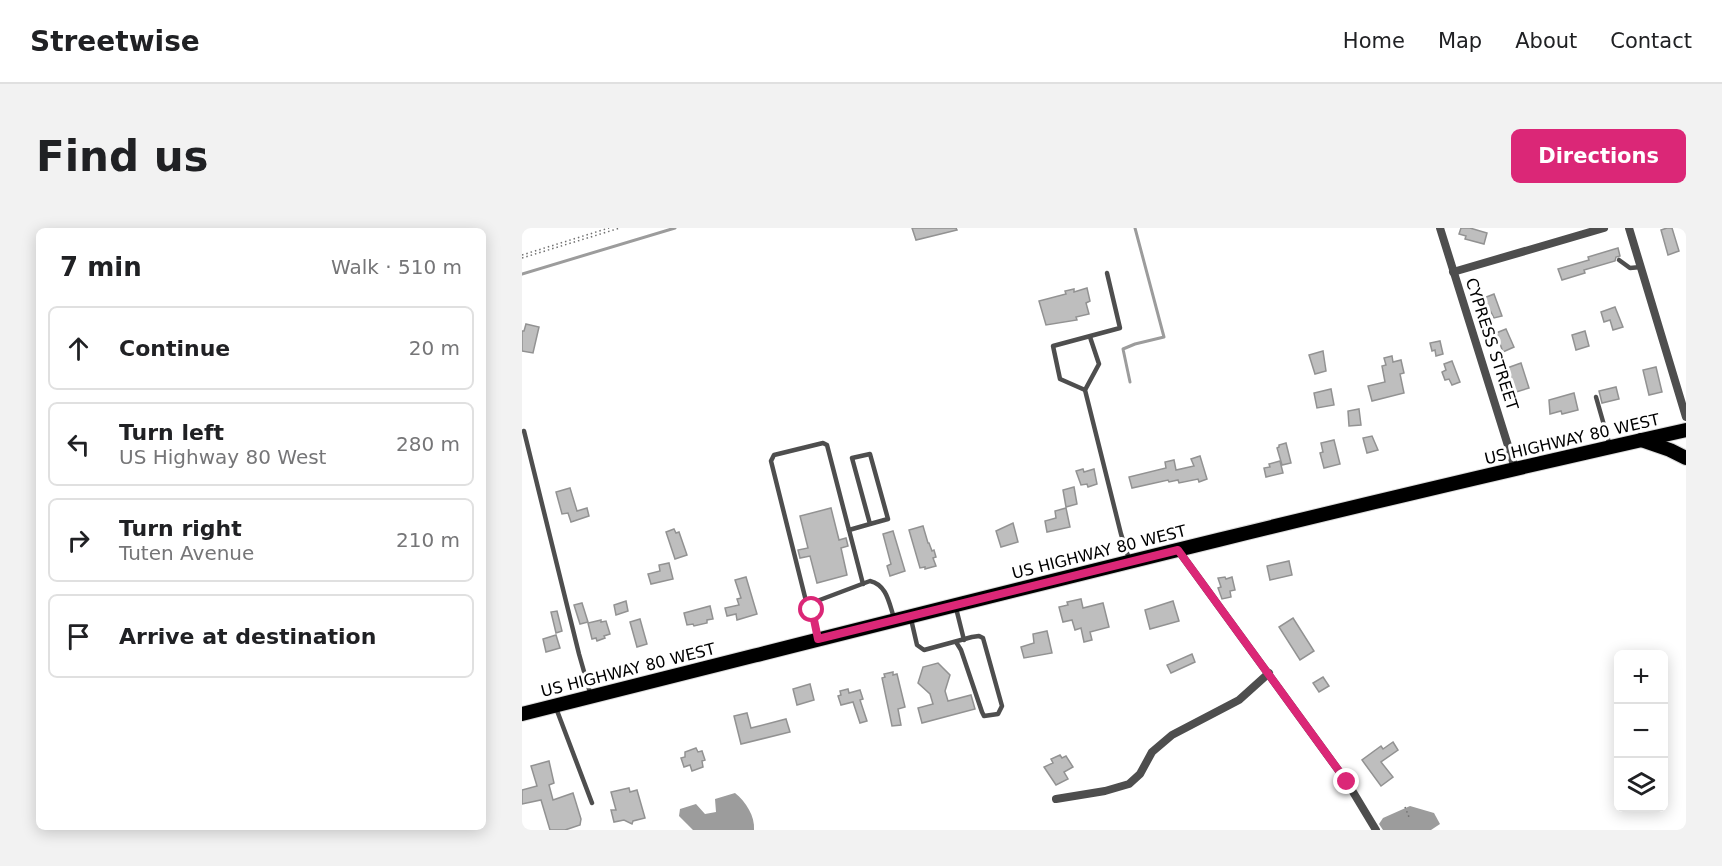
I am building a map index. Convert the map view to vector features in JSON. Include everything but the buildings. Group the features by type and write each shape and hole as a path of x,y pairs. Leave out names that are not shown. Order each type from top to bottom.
{"main road":[{"name":"US HIGHWAY 80 WEST","path":"522,714 1130,561 1515,468 1686,430"},
{"path":"1641,440 1670,450 1686,459"}],"street":[{"name":"CYPRESS STREET","path":"1440,228 1515,468"},
{"path":"1453,272 1604,228"},
{"path":"1629,228 1686,417"},
{"path":"1178,550 1347,782 1376,830"},
{"path":"1056,799 1105,791 1129,784 1140,774 1152,752 1172,735 1239,700 1269,673"}],"lane":[{"path":"1619,260 1630,268 1641,267"},
{"path":"1085,390 1060,379 1053,346 1120,328 1107,273"},
{"path":"1090,337 1098,364 1085,390 1118,524 1130,561"},
{"path":"1596,397 1610,447"},
{"path":"524,431 591,696"},
{"path":"818,639 771,461 774,455 824,443 827,445 863,584"},
{"path":"849,530 888,519 870,454 852,458 870,524"},
{"path":"812,610 817,601 870,581 882,587 894,620"},
{"path":"955,606 964,640"},
{"path":"911,617 917,645 924,650 979,636 983,638 1002,706 998,714 984,716 981,712 961,650 956,642"},
{"path":"555,705 592,803"}],"path":[{"path":"522,256 609,228"},
{"path":"522,256 620,228"},
{"path":"1405,807 1409,817"}],"shaded area":[{"path":"735,793 749,810 754,830 693,830 679,816 680,809 696,804 705,814 716,812 715,799"},
{"path":"1410,806 1434,813 1440,824 1431,830 1383,830 1379,824 1383,818"}],"waterway":[{"path":"522,274 675,228"},
{"path":"1130,382 1123,349 1164,337 1135,228"}],"route":[{"path":"812,610 818,639 1178,550 1347,782"}]}
